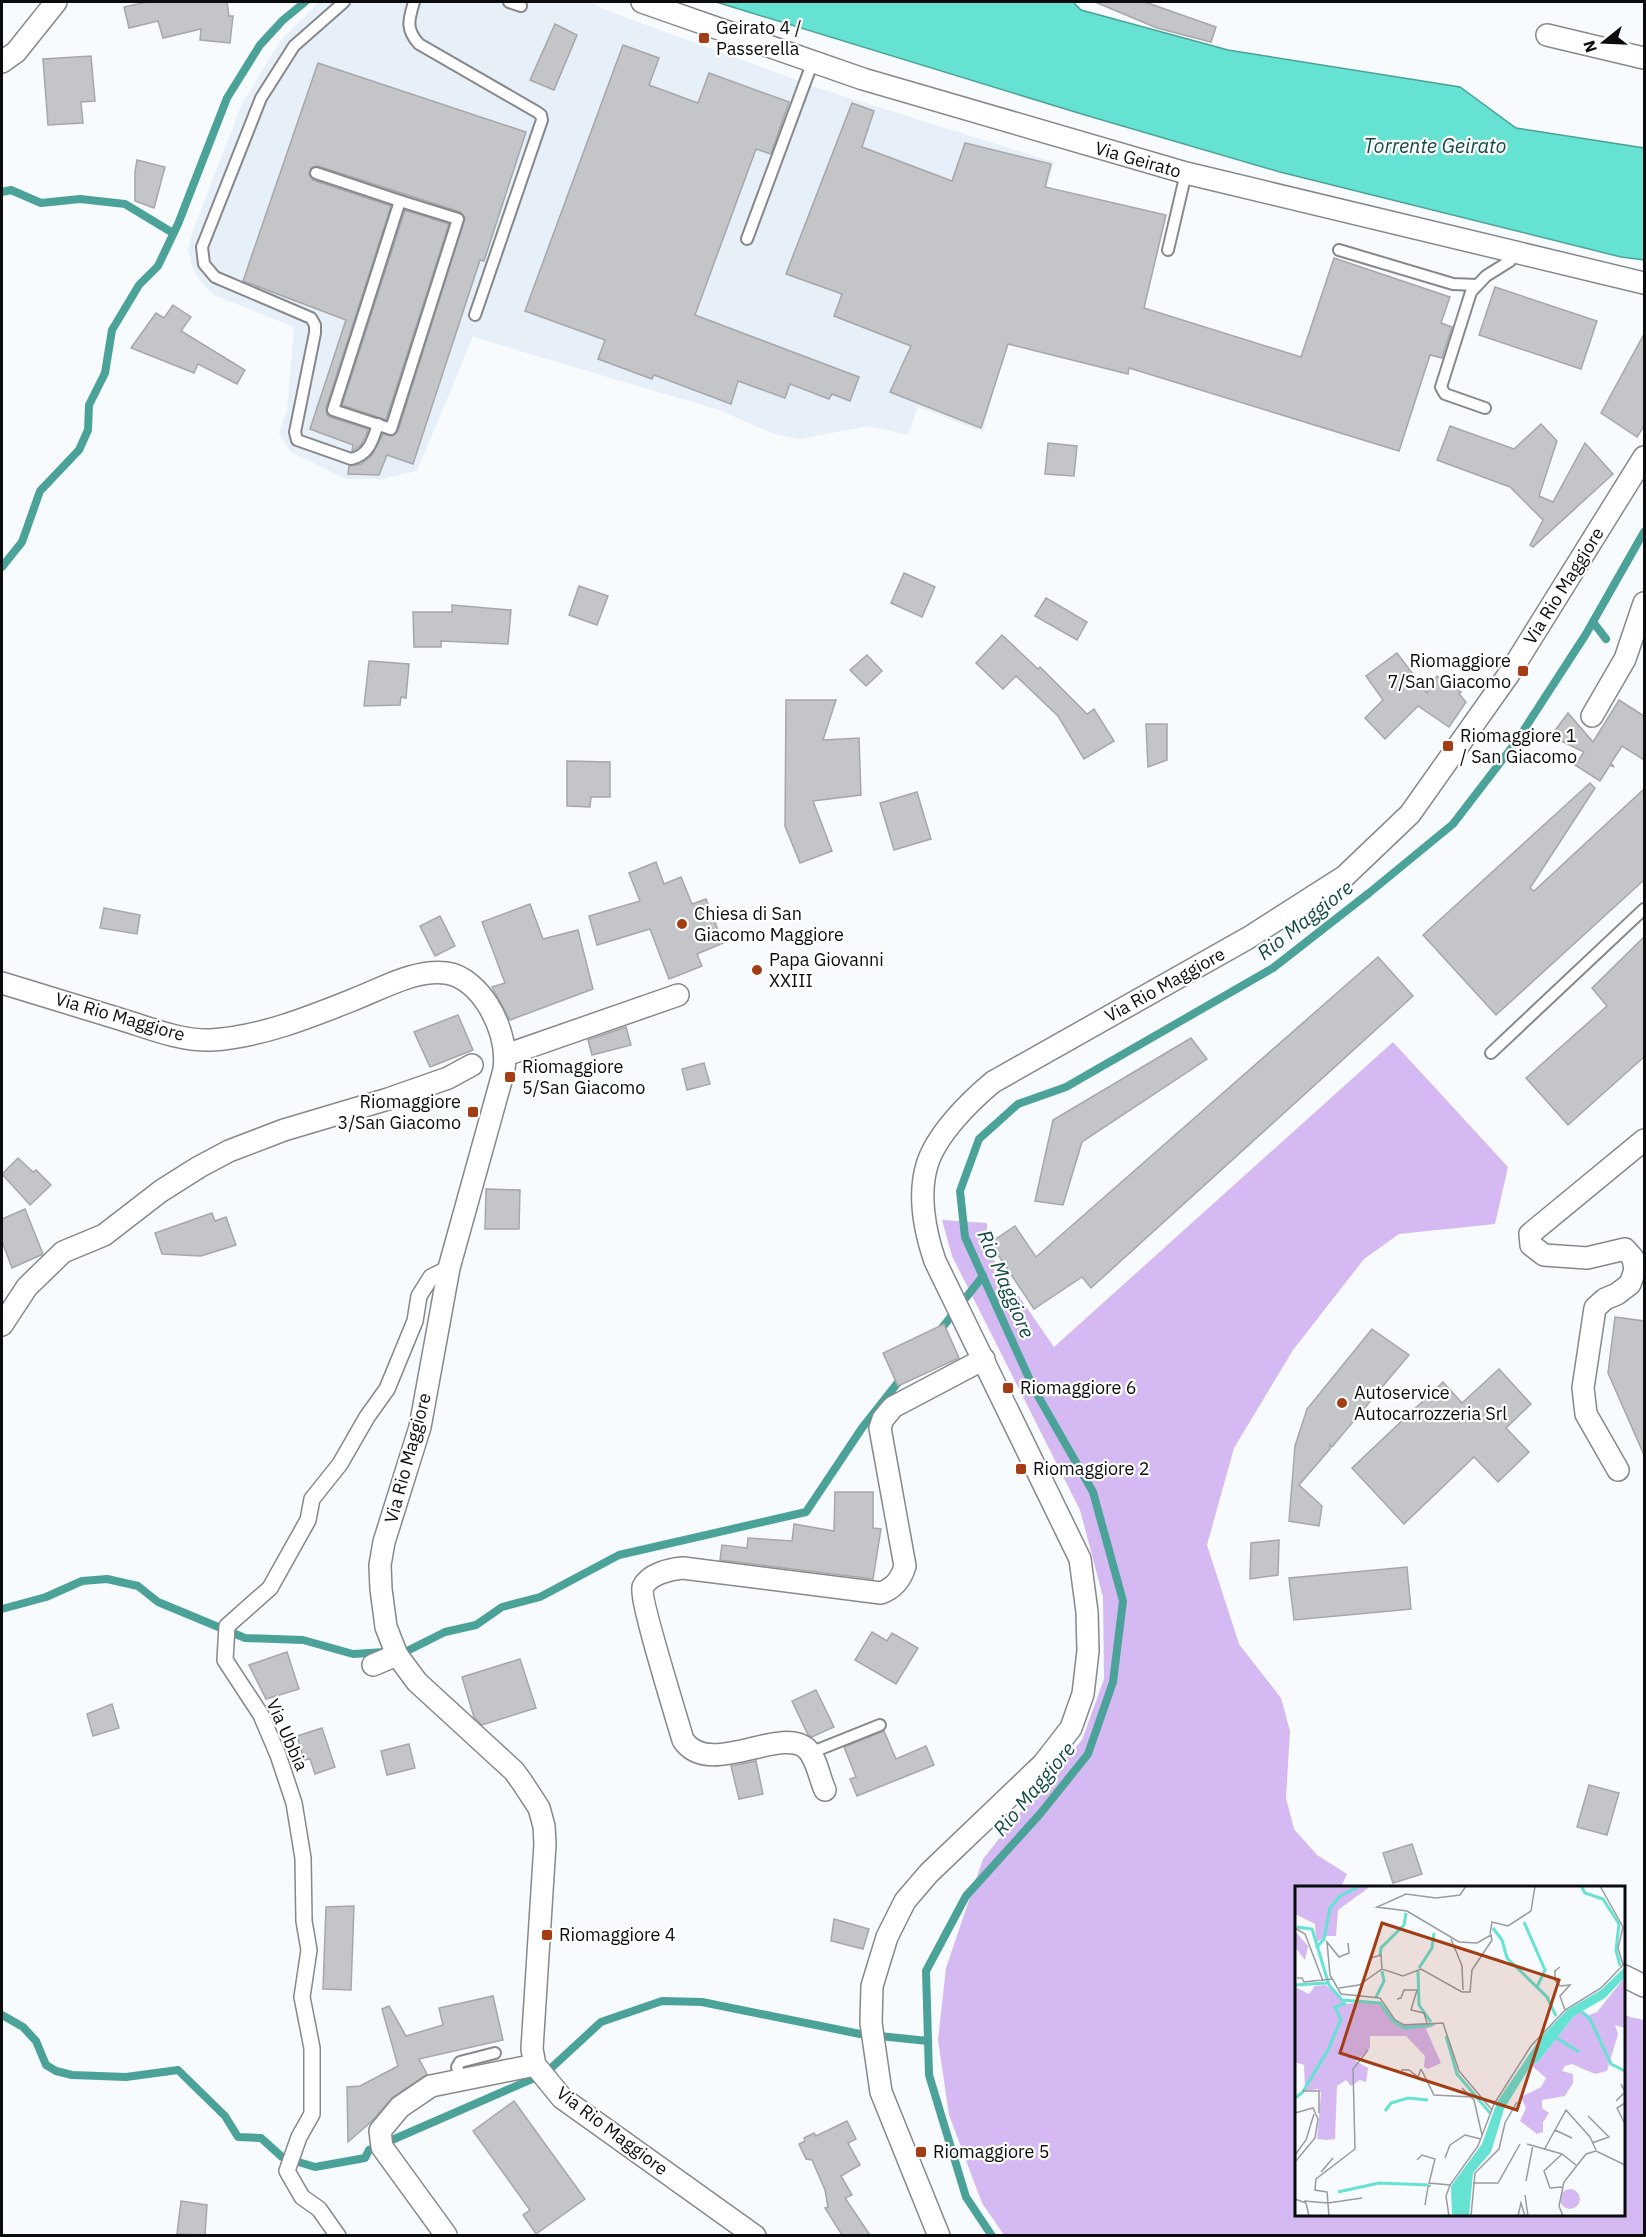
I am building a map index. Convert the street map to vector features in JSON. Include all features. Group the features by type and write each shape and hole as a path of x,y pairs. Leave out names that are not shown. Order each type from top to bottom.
{"street":[{"path":"2,62 16,52 56,2"},
{"name":"Via Geirato","path":"642,2 863,79 1186,173 1644,283"},
{"path":"1547,35 1644,58"},
{"name":"Via Rio Maggiore","path":"939,2235 881,2092 871,2023 872,1986 887,1937 905,1901 929,1873 1043,1764 1071,1728 1083,1694 1088,1651 1087,1612 1080,1558 935,1261 929,1243 924,1213 923,1186 927,1164 941,1140 972,1100 993,1082 1258,932 1346,876 1402,822 1509,674 1644,457"},
{"path":"1592,716 1625,659 1644,603"},
{"name":"Via Rio Maggiore","path":"2,983 177,1036 210,1040 246,1035 304,1019 408,978 444,972 467,982 484,1000 496,1021 506,1055 504,1070 449,1268 420,1427 384,1542 380,1565 386,1627 397,1655 417,1682 514,1771 539,1808 544,1826 545,1844 532,2049 535,2065 562,2098 755,2235"},
{"path":"506,1055 678,995"},
{"path":"2,1325 27,1287 63,1252 104,1235 161,1191 199,1167 229,1151 284,1130 371,1105 448,1078 472,1065"},
{"path":"1618,1470 1586,1414 1582,1388 1595,1308 1630,1284 1635,1269 1633,1258 1625,1249 1587,1257 1544,1255 1531,1245 1530,1234 1644,1140"},
{"name":"Via Ubbia","path":"338,2235 319,2209 302,2197 287,2171 299,2137 312,2114 312,2048 302,1997 309,1950 304,1921 303,1858 294,1803 278,1755 261,1715 225,1660 227,1626 270,1588 308,1520 312,1499 340,1464 367,1417 387,1389 415,1321 419,1296 431,1277 449,1268"},
{"path":"825,1790 810,1753 804,1747 791,1743 722,1754 698,1752 688,1746 683,1740 653,1635 642,1593 644,1586 650,1579 670,1569 683,1568 881,1593 889,1590 902,1576 905,1566 880,1428 882,1419 892,1407 984,1359"},
{"path":"373,1665 397,1655"},
{"path":"1625,1977 1644,1986"},
{"path":"446,2235 382,2147 380,2131 400,2107 431,2085 535,2065"}],"lane":[{"path":"344,2 294,46 261,98 202,247 204,264 215,277 311,318 315,325 295,432 297,440 351,459 364,454 371,445 378,424"},
{"path":"414,2 408,22 410,34 418,44 537,112 543,120 475,315"},
{"path":"509,2 521,6"},
{"path":"747,239 813,62"},
{"path":"316,173 458,219 391,429 333,410 399,201"},
{"path":"1168,249 1186,173"},
{"path":"1340,250 1454,284 1477,285"},
{"path":"1485,408 1445,394 1441,387 1471,292 1510,261 1514,253"},
{"path":"1491,1053 1644,909"},
{"path":"810,1753 880,1725"},
{"path":"461,2080 457,2067 460,2062 495,2053"}],"shaded area":[{"path":"319,2 592,2 603,9 824,90 1054,162 983,432 918,407 908,435 868,426 800,439 774,434 719,410 473,337 417,471 381,479 346,479 291,452 279,434 287,409 294,327 214,295 201,282 192,267 188,249 192,233 241,106 280,41"},
{"path":"1393,1042 1508,1167 1495,1224 1399,1234 1364,1259 1293,1350 1234,1448 1207,1545 1239,1644 1281,1698 1290,1731 1286,1798 1294,1829 1317,1855 1347,1874 1341,1886 1295,1886 1295,2216 1625,2216 1625,2014 1644,2020 1644,2235 1004,2235 982,2203 949,2115 938,2040 946,1968 983,1859 1037,1791 1082,1740 1104,1679 1103,1597 1080,1510 952,1256 942,1220 987,1223 987,1250 1054,1347"}],"water":[{"name":"Torrente Geirato","path":"716,2 1073,2 1081,10 1228,50 1460,87 1516,128 1644,148 1644,260 1621,257 1280,172"}],"building":[{"path":"147,2 227,2 229,16 233,16 230,43 200,40 201,29 163,38 158,21 129,28 124,7"},
{"path":"1095,2 1145,2 1216,27 1211,42 1157,28"},
{"path":"555,24 577,35 554,90 530,80"},
{"path":"623,45 659,58 649,85 698,103 709,73 789,102 771,154 756,149 695,315 859,377 850,401 832,394 829,399 790,384 785,398 738,381 731,404 654,375 652,379 598,359 605,340 525,311"},
{"path":"91,56 95,101 81,102 83,123 48,125 43,59"},
{"path":"318,63 526,132 484,261 480,260 413,464 387,455 379,475 348,474 349,466 361,464 372,455 383,434 392,436 398,431 465,218 460,212 318,166 311,168 309,174 313,180 391,206 326,408 327,415 330,417 368,429 367,433 361,445 352,451 353,445 310,429 346,320 243,281"},
{"path":"852,103 874,111 862,147 952,181 965,143 1051,164 1045,187 1166,215 1144,308 1301,357 1334,258 1450,297 1441,323 1452,327 1442,358 1430,355 1399,451 1129,368 1128,374 1008,344 981,428 890,392 911,346 834,316 842,294 786,274"},
{"path":"137,160 165,167 154,208 135,201"},
{"path":"405,210 449,224 386,420 342,405"},
{"path":"1495,287 1597,321 1581,369 1479,335"},
{"path":"173,305 191,317 181,331 245,370 237,384 198,364 194,373 131,348 156,313 164,318"},
{"path":"1644,334 1644,426 1637,437 1601,413"},
{"path":"1541,424 1557,441 1539,496 1553,502 1585,443 1613,474 1533,547 1530,545 1543,520 1510,487 1437,460 1450,426 1514,449"},
{"path":"1048,443 1077,446 1074,476 1045,474"},
{"path":"904,573 935,587 922,617 891,603"},
{"path":"579,586 608,596 597,625 569,615"},
{"path":"1046,598 1087,622 1077,640 1035,616"},
{"path":"452,605 511,610 508,644 441,641 441,647 414,647 413,612 452,612"},
{"path":"1002,635 1038,669 1040,667 1087,714 1094,709 1114,741 1084,759 1058,716 1016,676 1003,689 976,663"},
{"path":"1397,653 1427,693 1437,676 1461,692 1459,694 1466,702 1449,727 1418,706 1385,739 1365,718 1383,700 1366,676"},
{"path":"867,655 882,671 866,686 850,670"},
{"path":"369,661 409,664 406,698 401,697 400,705 364,706"},
{"path":"786,700 836,700 823,740 859,738 861,795 813,801 832,851 800,863 785,826"},
{"path":"1619,700 1644,716 1644,760 1622,746 1611,763 1614,767 1610,765 1600,781 1575,765 1584,752 1551,736 1568,713 1593,742"},
{"path":"1146,724 1167,724 1167,760 1148,767"},
{"path":"567,761 610,762 610,797 591,797 590,807 567,806"},
{"path":"1590,783 1595,788 1530,888 1534,891 1644,789 1644,880 1496,1015 1423,935"},
{"path":"917,792 931,839 894,850 880,803"},
{"name":"Chiesa di San Giacomo Maggiore","path":"656,862 664,884 681,877 692,904 706,899 723,943 697,954 702,966 669,979 650,929 597,945 589,916 640,901 629,873"},
{"path":"530,904 543,939 578,930 593,989 510,1020 492,987 505,983 482,922"},
{"path":"104,908 140,915 137,934 100,928"},
{"path":"440,916 455,946 435,956 420,926"},
{"path":"1644,937 1644,1057 1568,1125 1526,1078 1607,1006 1592,988"},
{"path":"1378,957 1413,996 1091,1288 1082,1277 1034,1309 990,1243 1015,1226 1036,1257"},
{"path":"458,1015 473,1050 430,1067 414,1032"},
{"path":"626,1027 631,1045 592,1055 588,1040"},
{"path":"1191,1038 1207,1059 1082,1142 1063,1205 1035,1201 1053,1120"},
{"path":"704,1063 710,1084 687,1090 682,1069"},
{"path":"18,1158 33,1172 36,1170 51,1185 30,1205 2,1174"},
{"path":"486,1189 520,1190 519,1229 485,1229"},
{"path":"25,1209 43,1254 12,1268 2,1241 2,1219"},
{"path":"212,1213 215,1221 226,1217 236,1245 201,1256 162,1254 155,1233"},
{"path":"1615,1317 1644,1321 1644,1455 1608,1373"},
{"path":"944,1324 959,1358 898,1386 883,1353"},
{"path":"1372,1329 1409,1355 1332,1447 1330,1445 1330,1449 1299,1485 1322,1506 1319,1526 1289,1521 1295,1446 1307,1409"},
{"path":"1499,1369 1531,1404 1506,1428 1529,1452 1498,1482 1474,1457 1404,1524 1352,1468 1443,1382 1462,1403"},
{"path":"835,1492 873,1492 873,1528 881,1529 873,1579 720,1560 722,1545 747,1548 748,1538 792,1541 794,1524 834,1531"},
{"path":"1279,1540 1278,1575 1250,1579 1251,1543"},
{"path":"1407,1567 1411,1609 1294,1620 1289,1578"},
{"path":"872,1632 887,1641 892,1633 918,1648 896,1684 855,1660"},
{"path":"287,1652 299,1689 266,1699 249,1665"},
{"path":"520,1659 536,1708 482,1725 474,1717 462,1677"},
{"path":"816,1690 834,1727 812,1737 808,1735 792,1701"},
{"path":"112,1704 119,1728 93,1736 87,1714"},
{"path":"322,1728 335,1767 315,1774 310,1759 304,1760 297,1736"},
{"path":"884,1731 896,1759 926,1746 934,1765 857,1796 850,1779 856,1777 844,1747"},
{"path":"409,1744 415,1768 387,1775 381,1751"},
{"path":"756,1761 763,1794 739,1799 731,1766"},
{"path":"1589,1785 1619,1793 1607,1835 1577,1827"},
{"path":"1412,1844 1422,1874 1393,1883 1383,1853"},
{"path":"354,1906 351,1990 323,1989 326,1907"},
{"path":"834,1919 869,1929 863,1949 831,1941"},
{"path":"493,1996 503,2040 419,2059 427,2074 393,2097 371,2122 348,2142 347,2087 360,2086 398,2066 382,2009 389,2006 406,2036 443,2025 439,2008"},
{"path":"514,2101 585,2199 536,2234 523,2215 530,2210 473,2131"},
{"path":"847,2121 856,2139 848,2143 860,2165 841,2176 852,2195 845,2198 870,2235 842,2235 825,2208 828,2207 825,2190 812,2160 806,2159 799,2144 805,2141 804,2138 814,2133 816,2136"},
{"path":"181,2201 207,2205 205,2235 177,2234"}],"waterway":[{"path":"2,567 22,542 40,491 79,450 88,430 89,405 105,373 112,330 139,285 158,266 178,224 227,98 260,45 283,20 305,2"},
{"path":"2,192 11,190 41,203 80,199 125,204 173,233"},
{"name":"Rio Maggiore","path":"992,2236 966,2197 929,2075 926,1971 966,1896 1040,1814 1088,1754 1113,1682 1123,1601 1093,1492 1034,1389 965,1237 960,1191 979,1139 1018,1104 1066,1087 1273,968 1453,824 1516,742 1586,634 1644,532"},
{"path":"1593,622 1606,639"},
{"path":"938,1333 983,1276"},
{"path":"409,1650 445,1632 476,1625 502,1607 540,1597 619,1555 806,1512 862,1428 903,1376"},
{"path":"2,1609 46,1597 82,1581 107,1579 138,1586 158,1602 245,1638 303,1640 353,1654 385,1652"},
{"path":"549,2070 601,2022 662,2001 702,2002 860,2034 928,2041"},
{"path":"2,2015 23,2027 36,2041 46,2065 56,2071 72,2075 126,2077 178,2070 225,2116 238,2137 261,2138 282,2157 315,2167 365,2158 369,2150 539,2076"}],"place":[{"name":"Geirato 4 / Passerella","path":"704,38"},
{"name":"Riomaggiore 7/San Giacomo","path":"1523,671"},
{"name":"Riomaggiore 1 / San Giacomo","path":"1448,746"},
{"name":"Chiesa di San Giacomo Maggiore","path":"682,924"},
{"name":"Papa Giovanni XXIII","path":"757,970"},
{"name":"Riomaggiore 5/San Giacomo","path":"510,1077"},
{"name":"Riomaggiore 3/San Giacomo","path":"473,1112"},
{"name":"Riomaggiore 6","path":"1008,1388"},
{"name":"Autoservice Autocarrozzeria Srl","path":"1342,1403"},
{"name":"Riomaggiore 2","path":"1021,1469"},
{"name":"Riomaggiore 4","path":"547,1935"},
{"name":"Riomaggiore 5","path":"921,2152"}]}
